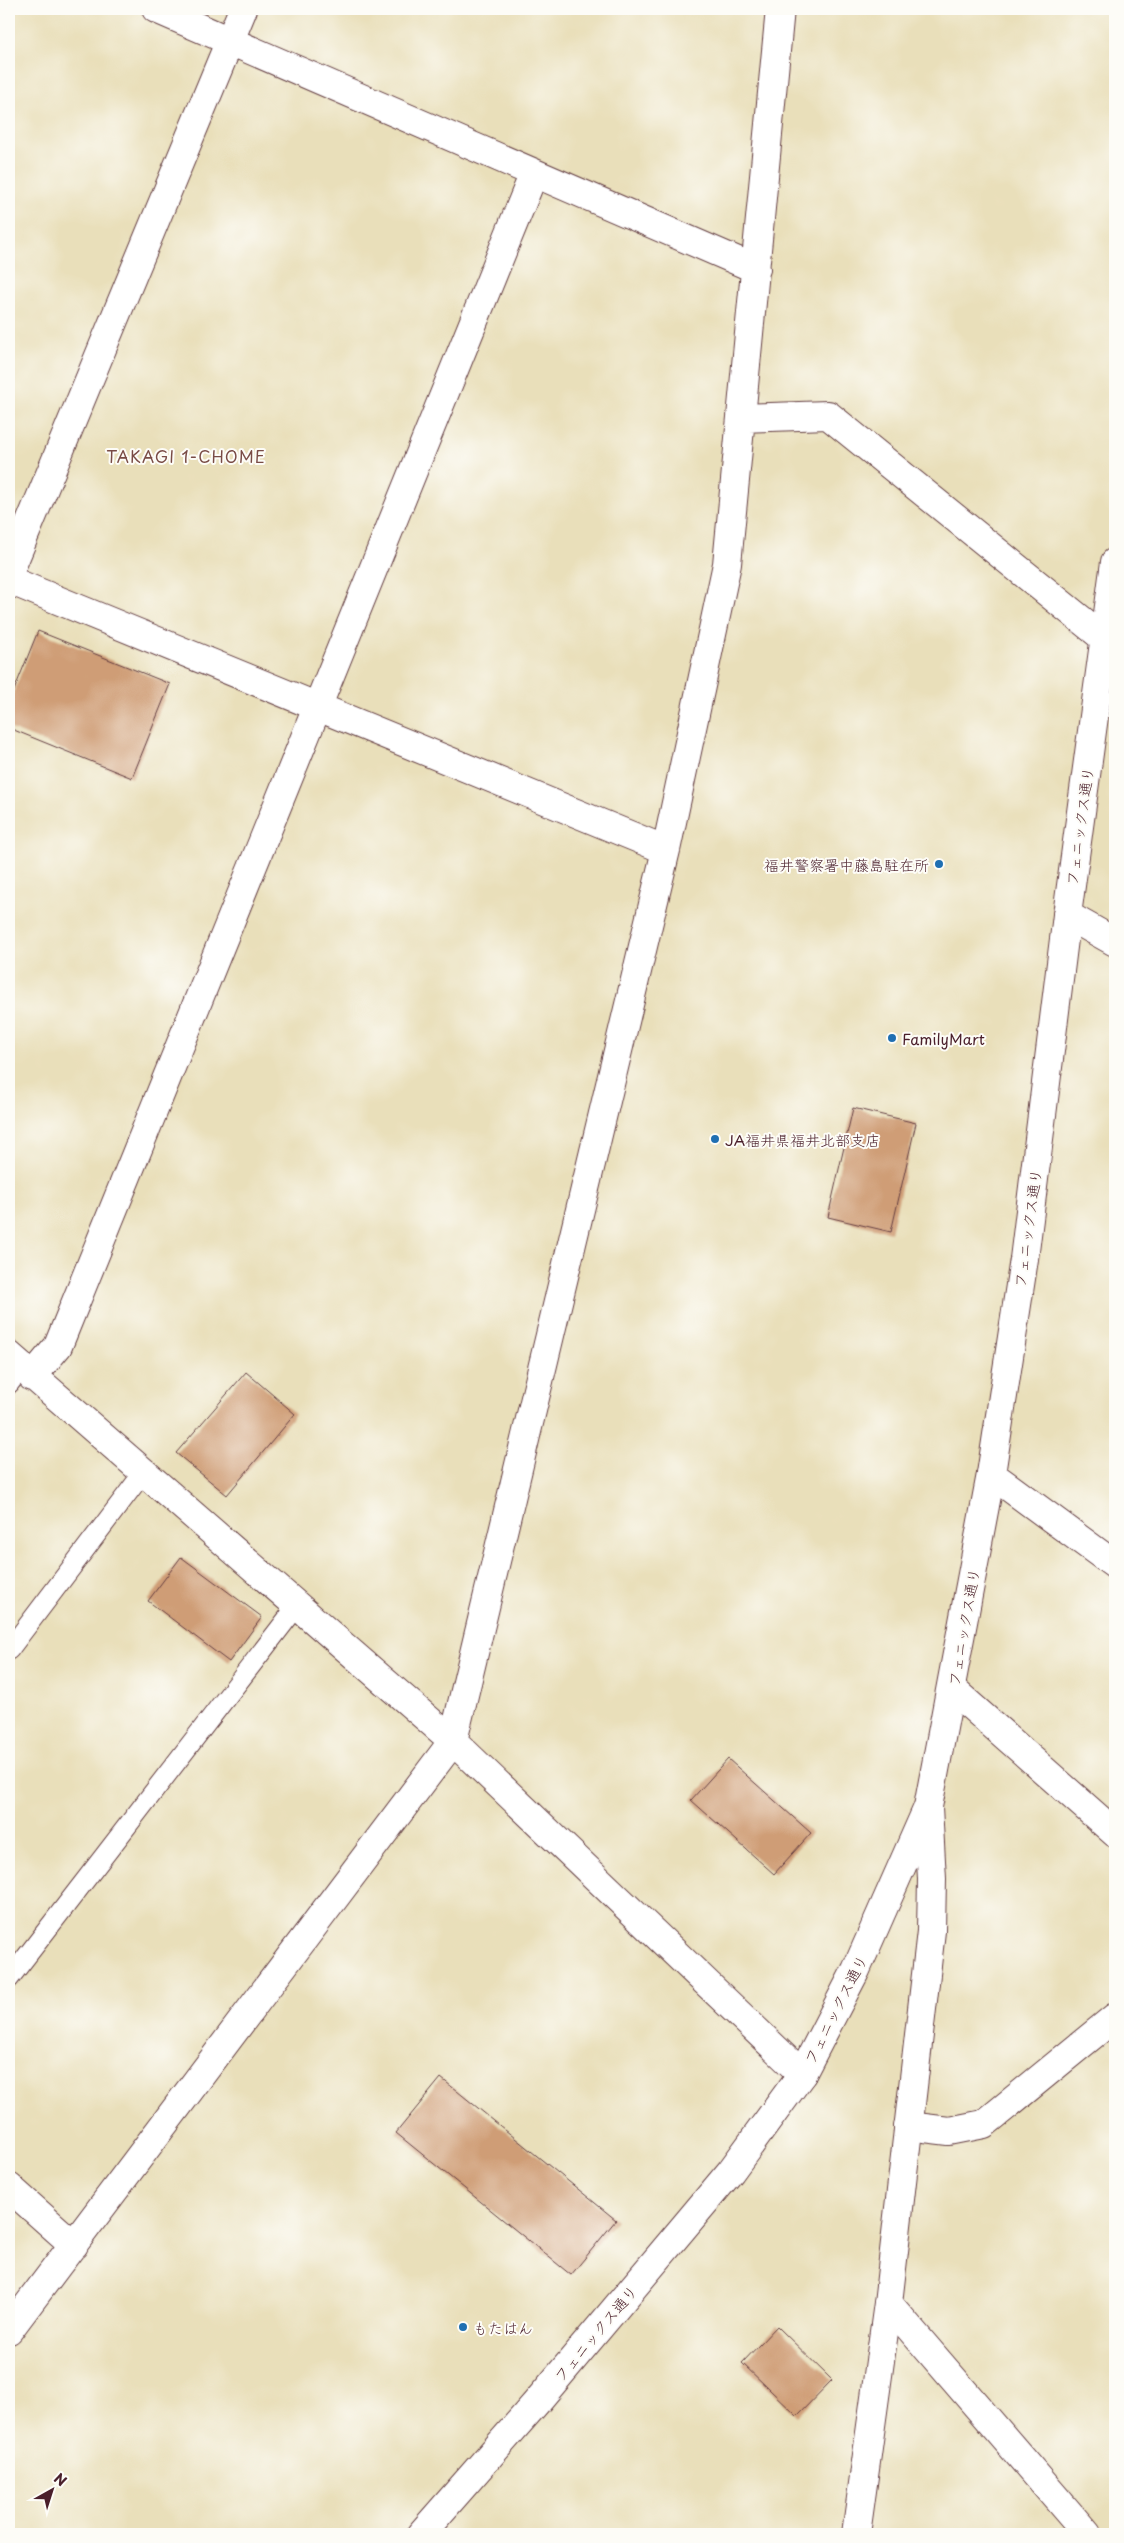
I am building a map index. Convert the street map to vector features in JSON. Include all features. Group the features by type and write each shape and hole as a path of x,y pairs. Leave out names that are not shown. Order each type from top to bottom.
{"street":[{"path":"156,9 756,269"},
{"path":"9,573 243,9"},
{"path":"9,2330 453,1741 666,850 727,564 780,9"},
{"path":"534,173 58,1346 18,1371 143,1472 453,1741 802,2074"},
{"path":"741,418 828,415 1105,639"},
{"name":"フェニックス通り","path":"421,2534 536,2403 731,2172 802,2074 856,1970 928,1807 952,1689 991,1474 1024,1259 1067,915 1115,562"},
{"path":"9,580 666,850"},
{"path":"1067,915 1115,942"},
{"path":"991,1474 1115,1565"},
{"path":"952,1689 1115,1833"},
{"path":"856,2534 888,2302 931,1931 932,1879 928,1807"},
{"path":"908,2126 948,2131 984,2124 1115,2017"},
{"path":"9,2187 74,2245"},
{"path":"888,2302 1087,2534"}],"lane":[{"path":"9,1650 143,1472"},
{"path":"9,1979 297,1606"}],"building":[{"path":"38,631 170,684 132,778 9,728 9,703"},
{"path":"853,1108 916,1123 891,1232 828,1217"},
{"path":"246,1372 295,1414 227,1495 176,1453"},
{"path":"181,1557 262,1617 229,1662 148,1601"},
{"path":"728,1759 811,1833 774,1874 691,1800"},
{"path":"441,2078 616,2220 571,2275 396,2133"},
{"path":"777,2326 832,2380 797,2416 742,2363"}],"place":[{"name":"福井警察署中藤島駐在所","path":"939,864"},
{"name":"FamilyMart","path":"892,1038"},
{"name":"JA福井県福井北部支店","path":"715,1139"},
{"name":"もたはん","path":"463,2327"}],"district":[{"name":"TAKAGI 1-CHOME","path":"186,456"}]}
